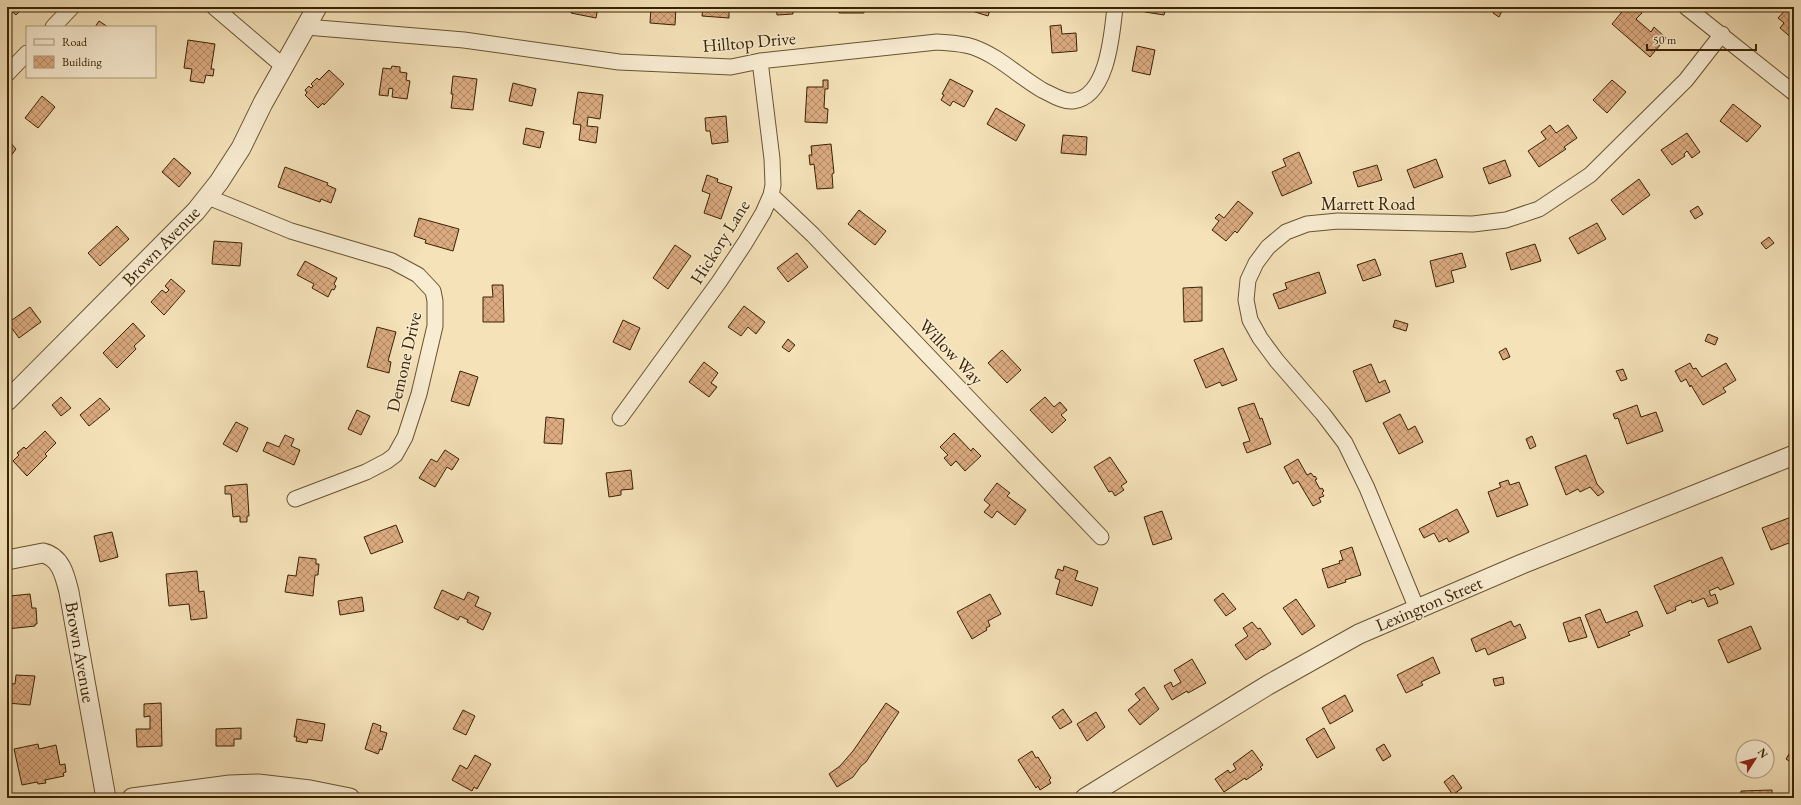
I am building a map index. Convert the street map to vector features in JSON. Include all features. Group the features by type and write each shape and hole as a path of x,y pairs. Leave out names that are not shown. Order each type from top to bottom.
{"street":[{"path":"54,26 72,7"},
{"path":"214,7 283,66"},
{"name":"Brown Avenue","path":"7,401 175,233 208,197 241,148 283,66 316,7"},
{"name":"Hilltop Drive","path":"306,26 443,38 619,62 731,67 760,61 937,42 957,43 983,51 1004,62 1042,89 1062,99 1073,101 1083,98 1093,90 1099,80 1105,66 1115,7"},
{"path":"1686,7 1722,34 1794,93"},
{"name":"Marrett Road","path":"1417,609 1368,488 1345,443 1323,414 1276,360 1260,338 1250,320 1246,300 1248,280 1256,263 1268,247 1286,232 1307,224 1338,220 1473,224 1506,220 1539,209 1590,175 1686,80 1722,34"},
{"path":"7,74 26,54"},
{"name":"Hickory Lane","path":"620,418 719,282 763,213 771,195 773,184 772,159 760,61"},
{"name":"Willow Way","path":"771,195 819,241 1101,537"},
{"name":"Demone Drive","path":"208,197 291,231 392,261 418,275 433,292 435,300 435,326 421,386 405,437 395,455 366,472 295,499"},
{"name":"Lexington Street","path":"1085,798 1268,685 1359,634 1522,564 1794,455"},
{"name":"Brown Avenue","path":"7,560 43,553 48,554 57,561 63,572 69,592 106,798"},
{"path":"132,798 230,785 258,784 310,790 350,798"}],"building":[{"path":"7,7 24,7 16,15"},
{"path":"445,7 452,7 451,11 444,11"},
{"path":"572,7 598,7 596,18 571,13"},
{"path":"651,7 676,7 675,25 650,23"},
{"path":"703,7 729,7 729,18 702,16"},
{"path":"776,7 814,7 814,9 793,11 793,14 777,15"},
{"path":"839,7 864,7 864,13 839,13"},
{"path":"959,7 991,7 988,16"},
{"path":"1146,7 1166,7 1164,15 1145,12"},
{"path":"1496,7 1504,7 1499,17 1493,13"},
{"path":"1626,7 1635,7 1642,13 1636,19 1651,32 1654,27 1666,38 1650,57 1612,24"},
{"path":"1788,7 1794,7 1794,40 1780,28 1784,23 1778,18"},
{"path":"99,21 106,26 96,26"},
{"path":"1061,25 1062,34 1076,33 1077,51 1052,53 1050,26"},
{"path":"188,40 215,44 211,69 214,69 213,76 206,75 204,83 190,81 192,69 184,68"},
{"path":"1137,46 1155,50 1150,75 1132,71"},
{"path":"392,66 400,67 400,72 407,73 406,80 410,81 407,99 392,97 393,89 389,88 388,96 379,95 383,68 391,69"},
{"path":"329,70 344,84 324,105 323,103 318,108 305,95 307,93 305,90 309,86 311,88 313,86 311,84 317,78 319,80"},
{"path":"453,76 477,79 473,110 451,108"},
{"path":"950,79 973,91 964,107 953,101 950,106 941,100 944,95 942,94"},
{"path":"823,80 828,80 828,89 825,89 824,108 828,109 827,123 805,122 807,87 823,87"},
{"path":"1612,80 1626,92 1607,113 1593,100"},
{"path":"513,83 536,89 532,106 509,101"},
{"path":"578,92 603,95 600,119 588,117 587,126 598,127 596,143 579,140 581,125 573,124"},
{"path":"42,96 55,107 38,128 25,118"},
{"path":"1733,104 1761,126 1747,142 1720,121"},
{"path":"996,108 1025,125 1016,141 987,124"},
{"path":"726,116 728,142 712,144 710,131 706,131 705,118"},
{"path":"1550,125 1556,133 1568,125 1577,138 1564,147 1566,149 1539,167 1528,151 1546,139 1541,132"},
{"path":"526,128 544,132 540,148 523,144"},
{"path":"1687,133 1700,152 1692,158 1687,151 1684,154 1685,156 1672,165 1661,150"},
{"path":"1063,135 1087,137 1086,155 1061,153"},
{"path":"7,139 16,149 7,161"},
{"path":"831,144 834,173 832,174 833,188 817,189 814,164 810,165 809,155 812,155 811,146"},
{"path":"1299,152 1312,183 1282,196 1272,172 1286,166 1283,159"},
{"path":"174,158 191,173 179,187 162,172"},
{"path":"1436,159 1443,177 1414,188 1407,170"},
{"path":"1505,160 1511,176 1489,184 1483,168"},
{"path":"1377,165 1382,180 1358,187 1353,172"},
{"path":"285,167 328,183 327,185 336,189 331,203 321,199 320,202 278,187"},
{"path":"707,175 718,179 717,182 732,187 721,219 704,213 710,194 702,191"},
{"path":"1639,179 1650,195 1623,215 1611,200"},
{"path":"1238,201 1253,213 1237,233 1235,231 1226,241 1212,230 1219,221 1215,218 1219,214 1224,218"},
{"path":"1698,206 1703,214 1695,219 1690,211"},
{"path":"859,210 886,231 875,245 848,224"},
{"path":"419,218 459,229 453,251 425,243 426,240 414,236"},
{"path":"1597,223 1606,239 1578,254 1569,238"},
{"path":"117,226 129,239 100,266 88,253"},
{"path":"1769,237 1774,243 1766,249 1761,243"},
{"path":"214,241 242,243 240,266 212,264"},
{"path":"1535,244 1541,261 1511,270 1506,253"},
{"path":"675,245 691,256 668,289 653,278"},
{"path":"797,253 808,267 788,282 777,268"},
{"path":"1462,253 1466,267 1451,271 1454,282 1436,287 1430,261"},
{"path":"1375,259 1381,275 1363,281 1357,265"},
{"path":"305,261 337,278 334,284 336,286 334,290 332,289 328,297 312,288 314,284 297,275"},
{"path":"1319,272 1326,293 1279,309 1273,294 1287,289 1285,283"},
{"path":"171,279 185,291 164,315 151,302 162,290 166,293 169,290 165,286"},
{"path":"492,285 503,285 504,322 483,322 483,297 493,297"},
{"path":"1202,287 1202,321 1184,322 1183,288"},
{"path":"744,306 765,322 756,334 748,327 741,336 728,327"},
{"path":"30,307 41,322 19,338 8,323"},
{"path":"623,320 640,328 630,350 613,342"},
{"path":"1395,320 1408,324 1406,331 1393,327"},
{"path":"133,323 145,336 134,346 136,349 117,368 103,353"},
{"path":"377,327 396,332 388,361 391,362 389,373 367,367"},
{"path":"1708,334 1718,338 1715,345 1705,341"},
{"path":"788,339 795,345 789,352 782,347"},
{"path":"1223,348 1237,380 1222,386 1220,382 1206,388 1194,360"},
{"path":"1506,348 1510,357 1503,360 1499,352"},
{"path":"1002,350 1021,370 1007,383 988,363"},
{"path":"704,362 718,373 711,383 717,387 709,397 689,382"},
{"path":"1690,363 1693,369 1696,368 1702,377 1726,363 1736,380 1723,388 1726,392 1703,405 1691,385 1690,387 1686,379 1681,382 1675,371"},
{"path":"1371,364 1379,383 1385,380 1390,392 1366,402 1353,371"},
{"path":"1623,369 1627,379 1621,381 1616,371"},
{"path":"460,371 478,377 469,406 451,401"},
{"path":"61,397 71,408 61,416 52,405"},
{"path":"1045,397 1054,407 1060,402 1067,410 1061,415 1066,420 1052,433 1030,410"},
{"path":"100,398 110,409 89,426 80,415"},
{"path":"1254,403 1260,419 1262,418 1271,444 1247,453 1243,443 1250,441 1238,408"},
{"path":"1637,405 1641,417 1656,412 1663,431 1627,444 1618,418 1615,419 1613,414"},
{"path":"357,410 370,416 361,435 348,429"},
{"path":"1400,414 1408,430 1415,426 1423,442 1399,454 1383,423"},
{"path":"546,417 564,419 562,444 544,443"},
{"path":"236,422 248,428 237,452 223,444"},
{"path":"45,431 56,443 45,454 47,456 27,476 13,461 19,455 17,453 24,447 26,449"},
{"path":"954,433 971,451 973,448 981,456 965,471 956,461 951,466 944,458 948,455 940,447"},
{"path":"285,435 294,439 291,446 300,450 294,465 263,451 267,442 279,447"},
{"path":"1532,436 1536,446 1530,449 1526,439"},
{"path":"445,450 459,459 452,470 447,467 435,487 419,478 431,459 437,462"},
{"path":"1586,455 1597,484 1604,492 1598,496 1590,487 1580,492 1578,489 1566,495 1555,467"},
{"path":"1110,457 1127,482 1121,486 1124,490 1115,496 1112,491 1109,492 1094,467"},
{"path":"1298,459 1307,475 1311,473 1314,477 1315,476 1317,479 1315,480 1320,489 1322,488 1324,491 1322,493 1324,496 1319,498 1321,502 1313,506 1298,481 1293,484 1284,467"},
{"path":"631,470 633,489 621,490 621,495 609,497 606,473"},
{"path":"1508,480 1510,485 1519,482 1528,505 1497,517 1488,492 1501,487 1499,483"},
{"path":"997,483 1010,493 1007,496 1026,510 1015,525 997,511 992,518 984,512 990,505 984,500"},
{"path":"247,484 249,516 247,516 247,522 240,522 240,516 233,517 231,494 225,494 225,486"},
{"path":"1457,509 1469,532 1449,542 1447,538 1439,542 1434,533 1424,538 1419,529"},
{"path":"1162,511 1172,539 1153,545 1144,517"},
{"path":"1794,516 1794,541 1771,550 1762,528"},
{"path":"396,525 403,542 371,554 364,537"},
{"path":"112,532 118,557 100,562 94,536"},
{"path":"1352,547 1361,575 1345,580 1346,582 1328,588 1322,569 1340,563 1339,561 1343,560 1340,551"},
{"path":"299,557 316,559 316,564 319,564 318,575 315,575 313,596 285,592 288,575 296,576"},
{"path":"1722,557 1734,584 1720,590 1718,587 1709,591 1711,596 1715,594 1718,603 1708,607 1704,598 1692,603 1691,600 1675,607 1676,610 1667,614 1654,586"},
{"path":"1064,566 1078,571 1075,580 1098,588 1092,606 1056,594 1060,580 1055,578 1058,569 1063,571"},
{"path":"197,571 199,592 204,591 207,618 191,620 189,604 169,606 166,574"},
{"path":"442,590 464,600 468,592 479,597 475,606 491,613 483,630 467,622 468,620 460,616 458,620 434,608"},
{"path":"1223,593 1236,609 1226,616 1214,600"},
{"path":"30,594 32,608 36,608 37,624 35,624 35,626 7,629 7,607 11,606 10,596"},
{"path":"990,594 1001,614 988,621 990,626 986,628 987,630 972,639 957,612"},
{"path":"362,597 364,611 340,615 338,601"},
{"path":"1296,599 1315,626 1302,635 1283,608"},
{"path":"1600,609 1606,623 1637,611 1643,626 1628,632 1630,635 1598,648 1585,615"},
{"path":"1580,617 1587,637 1569,642 1563,623"},
{"path":"1511,621 1514,627 1520,624 1526,638 1488,655 1485,648 1476,652 1471,639"},
{"path":"1252,622 1258,629 1260,628 1271,644 1246,660 1235,645 1248,636 1243,628"},
{"path":"1751,626 1761,649 1728,663 1718,640"},
{"path":"1433,657 1440,673 1421,682 1423,685 1406,693 1397,675"},
{"path":"1192,659 1206,683 1188,693 1187,691 1172,700 1164,686 1171,682 1173,687 1181,682 1174,670"},
{"path":"16,675 35,676 30,705 7,703 7,683 15,684"},
{"path":"1503,677 1504,684 1495,686 1493,679"},
{"path":"1144,687 1159,709 1140,725 1128,710 1140,700 1135,694"},
{"path":"1345,695 1353,711 1330,724 1322,708"},
{"path":"161,703 162,746 137,747 136,729 150,729 150,716 144,717 144,704"},
{"path":"886,703 899,712 866,762 853,777 837,787 829,774 840,766 853,751"},
{"path":"1063,709 1072,722 1060,729 1052,717"},
{"path":"463,710 475,716 466,735 453,729"},
{"path":"1096,712 1105,727 1087,741 1077,724"},
{"path":"297,719 325,724 322,741 308,739 307,743 296,741 297,737 294,737"},
{"path":"373,723 381,726 380,731 387,733 382,750 380,749 378,754 365,749"},
{"path":"241,728 241,739 234,739 234,746 216,746 216,729"},
{"path":"1324,728 1335,748 1317,758 1306,739"},
{"path":"38,744 39,749 56,745 60,765 65,764 66,772 63,773 64,776 45,780 46,783 38,784 37,782 22,785 14,749"},
{"path":"1384,744 1391,756 1383,761 1376,749"},
{"path":"1794,746 1794,764 1786,759"},
{"path":"1252,750 1263,765 1260,767 1262,769 1224,792 1215,779 1228,770 1230,773 1236,769 1233,764"},
{"path":"1032,751 1036,758 1038,757 1051,778 1049,780 1051,783 1040,790 1038,786 1036,788 1018,760"},
{"path":"475,755 491,764 477,789 474,787 472,791 452,780 460,765 467,769"},
{"path":"1453,775 1462,788 1453,795 1444,782"},
{"path":"1772,790 1772,798 1741,798 1741,791"}]}
